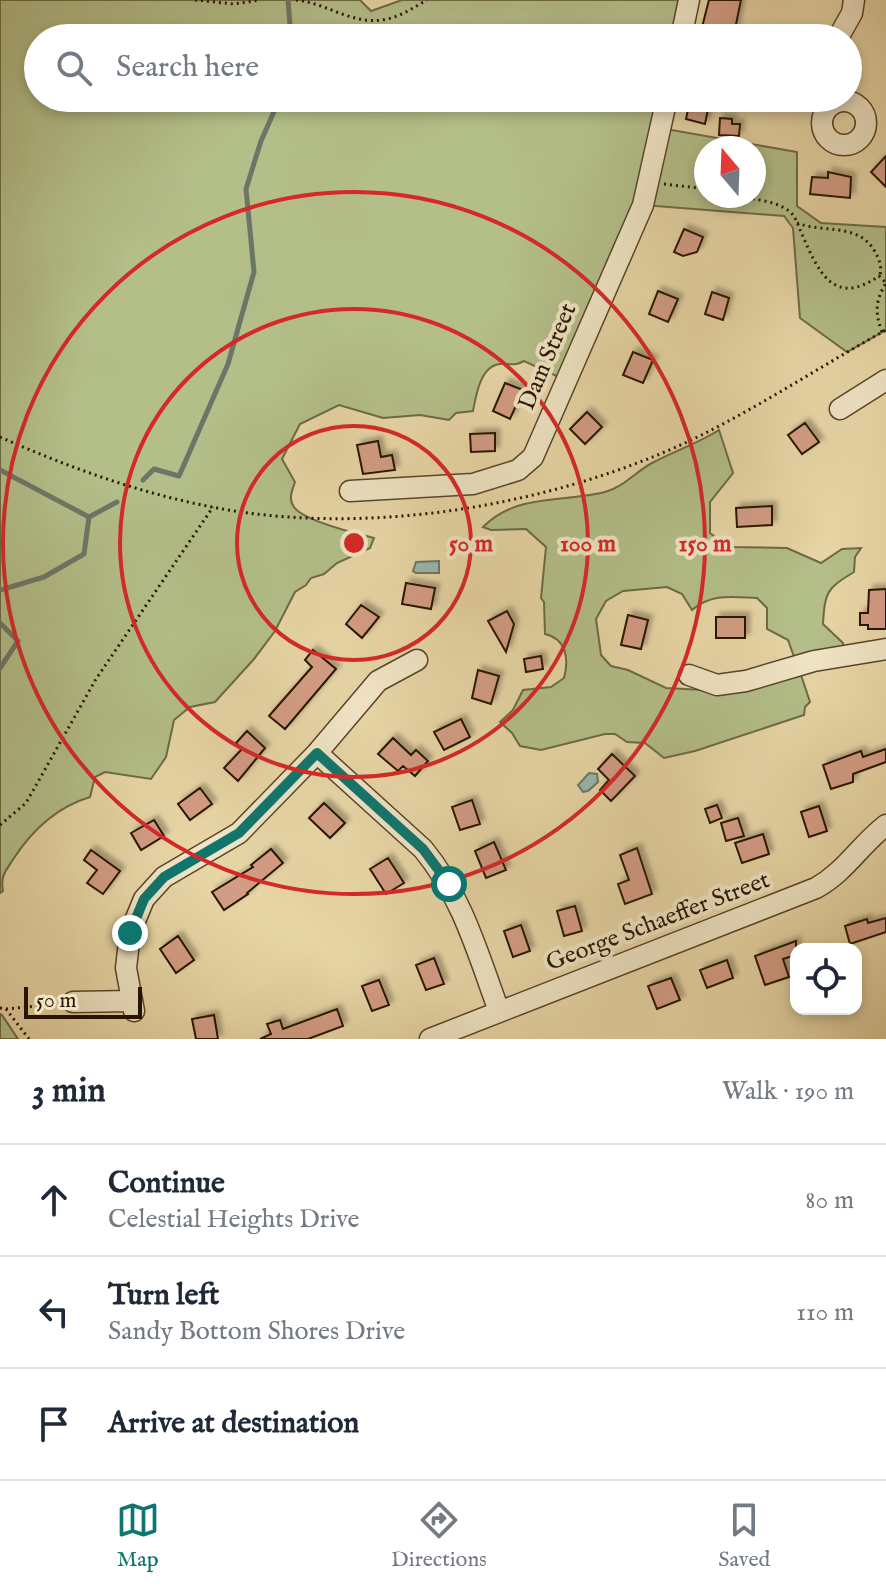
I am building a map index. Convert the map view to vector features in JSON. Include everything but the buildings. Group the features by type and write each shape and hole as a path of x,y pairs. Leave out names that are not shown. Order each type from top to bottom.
{"street":[{"path":"684,24 689,0"},
{"path":"846,24 854,0"},
{"name":"Dam Street","path":"350,491 473,484 518,470 533,457 641,211 664,112"},
{"path":"840,409 886,380"},
{"path":"689,675 717,685 746,681 814,661 886,649"},
{"path":"73,1002 133,1006 126,968 130,933 144,899 164,877 239,833 317,753 378,681 417,660"},
{"path":"317,753 423,849 437,866 459,903 499,1011"},
{"name":"George Schaeffer Street","path":"430,1039 816,888 845,868 860,848 886,825"}],"path":[{"path":"195,0 234,4 260,0"},
{"path":"296,0 310,1 362,21 386,20 427,0"},
{"path":"648,182 694,188"},
{"path":"766,202 790,212 825,279 841,287 859,288 879,276"},
{"path":"797,223 841,230 868,241 881,263 879,276"},
{"path":"879,276 886,283 877,301 876,311 882,333"},
{"path":"821,284 825,279"},
{"path":"0,437 108,480 161,495"},
{"path":"0,825 26,803 96,679 213,507"},
{"path":"0,1008 73,1002"},
{"path":"6,1009 29,1039"}],"green space":[{"path":"0,0 360,0 371,11 402,0 689,0 683,24 24,24 24,112 663,112 660,128 706,136 694,136 694,208 766,208 766,147 797,152 797,206 821,223 886,227 886,330 847,352 800,318 793,228 784,216 643,205 563,379 524,361 500,364 493,366 483,376 473,411 456,413 449,420 420,415 383,418 339,405 300,424 282,459 295,482 292,504 299,512 319,522 374,538 370,548 311,578 295,592 275,631 215,702 190,707 174,720 166,757 151,779 105,772 95,777 90,797 56,813 38,829 21,847 2,881 3,891 0,893"},
{"path":"719,430 733,473 710,502 710,533 729,547 787,548 821,563 842,549 861,548 855,557 854,572 832,587 826,598 823,624 843,643 845,659 800,672 810,702 805,707 804,715 695,751 664,758 645,743 627,742 615,734 541,750 520,746 500,722 513,710 523,690 551,687 564,678 565,651 558,640 545,634 544,602 541,598 546,547 526,529 491,530 483,527 496,516 525,504 612,490 652,463","holes":["667,587 682,594 692,610 715,598 757,598 767,608 767,629 788,640 799,671 723,691 666,688 628,670 611,666 601,655 596,619 606,601 623,591"]},
{"path":"2,1015 18,1039 0,1039"}],"water":[{"path":"439,561 439,573 413,571 416,562"},
{"path":"589,773 597,774 598,782 583,792 578,785"}],"waterway":[{"path":"288,0 290,24"},
{"path":"143,480 154,469 179,476 228,364 254,272 246,189 274,112"},
{"path":"0,470 89,517"},
{"path":"0,590 44,577 84,554 89,517 117,502"},
{"path":"0,623 18,641 0,668"}],"route":[{"path":"130,933 144,899 164,877 239,833 317,753 423,849 449,884"}]}
